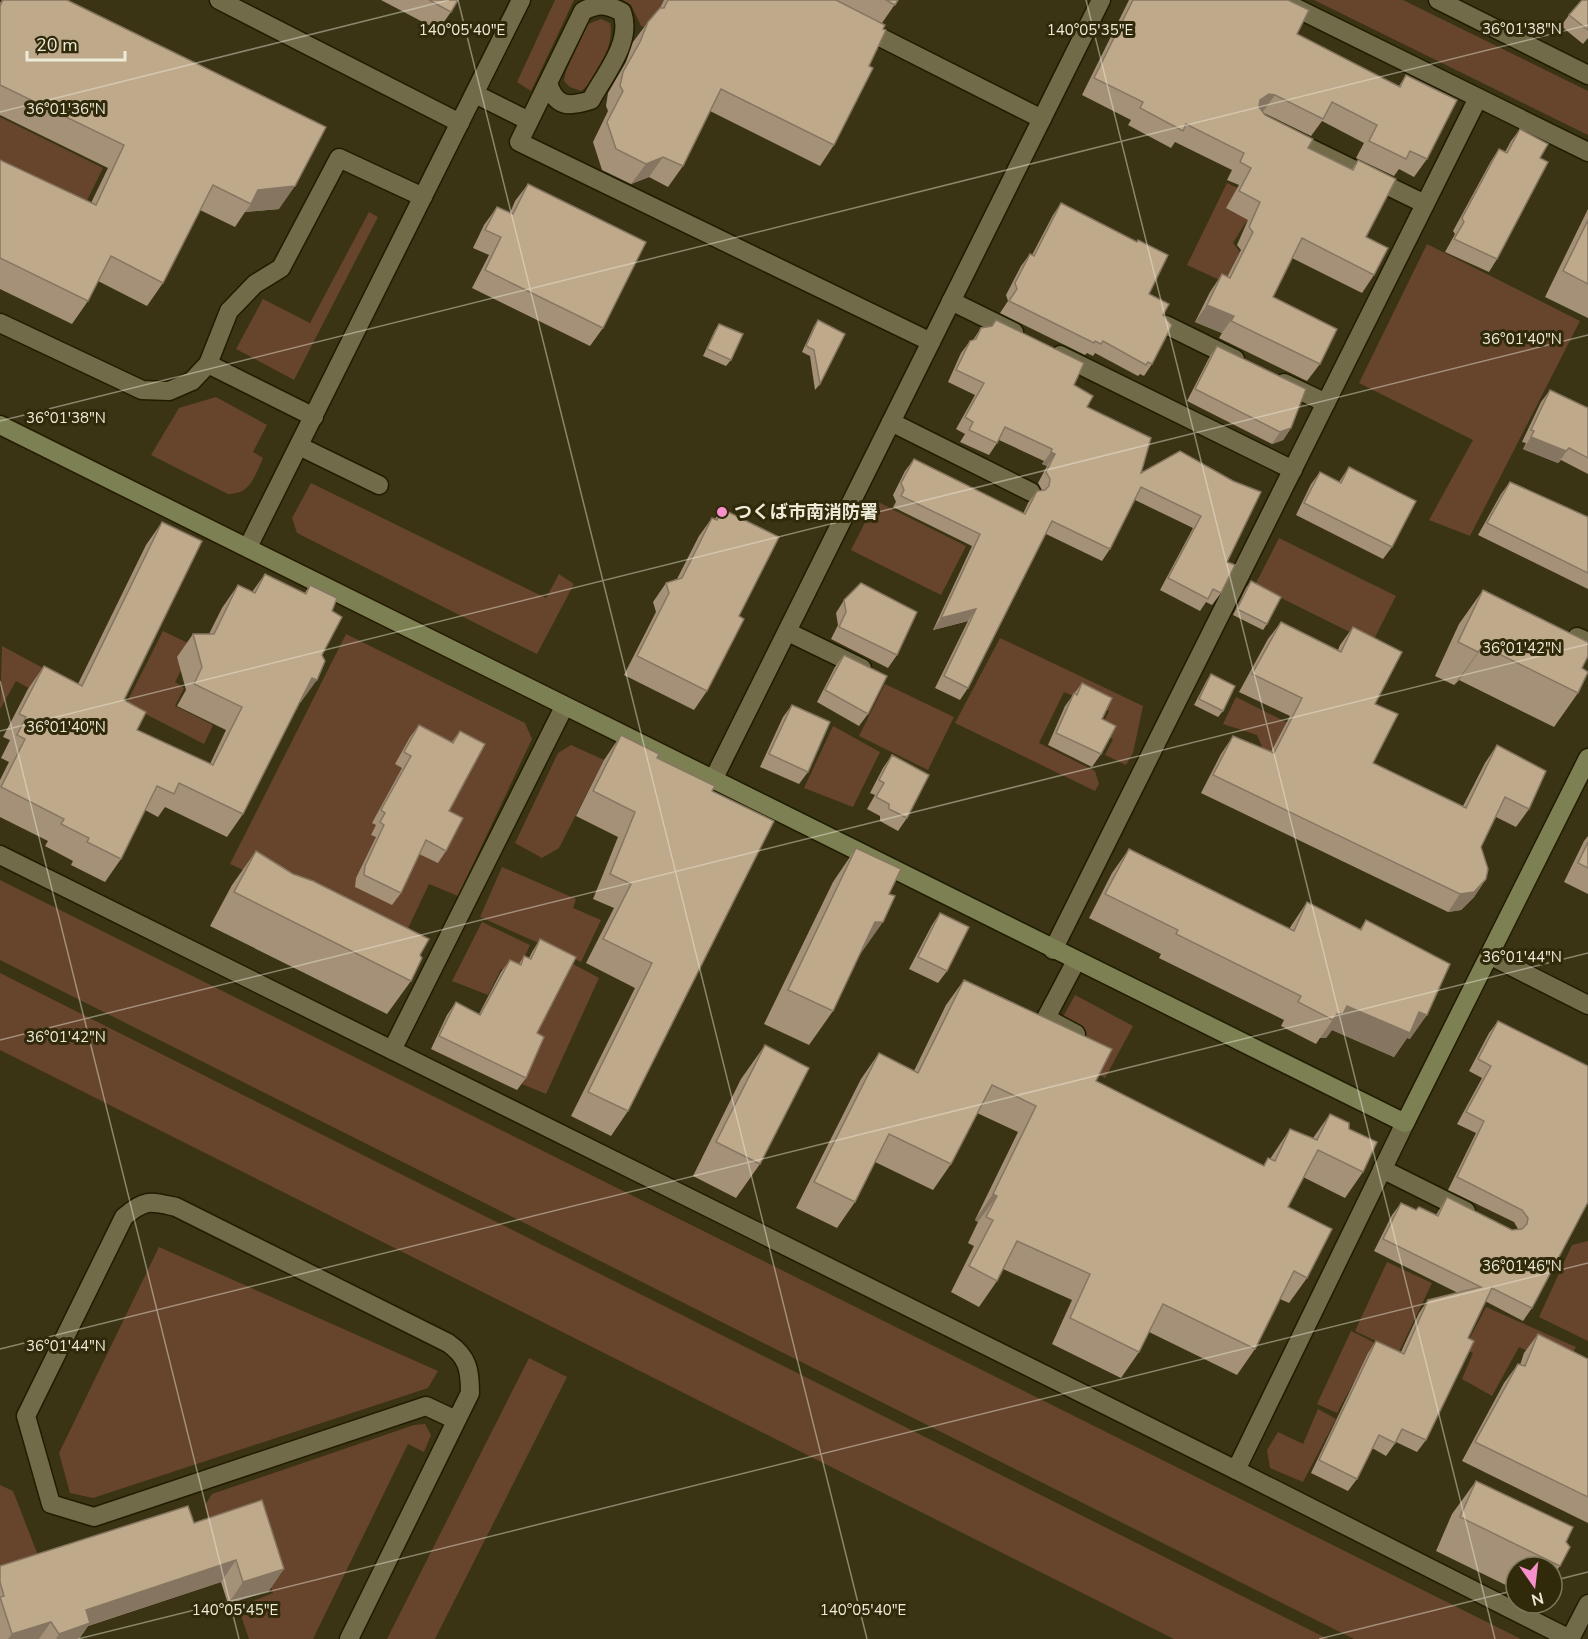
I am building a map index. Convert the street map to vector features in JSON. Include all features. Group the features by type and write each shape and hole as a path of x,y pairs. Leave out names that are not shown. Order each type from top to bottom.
{"street":[{"path":"219,0 460,123"},
{"path":"248,548 521,0"},
{"path":"713,780 1101,0"},
{"path":"1280,0 1588,152"},
{"path":"1438,0 1588,75"},
{"path":"548,83 551,93 560,102 573,106 591,100 624,40 625,21 622,12 606,4 594,5 584,11 548,83 529,121 519,142 931,342"},
{"path":"848,21 1042,119"},
{"path":"475,93 529,121"},
{"path":"1053,950 1478,98"},
{"path":"1269,128 1425,204"},
{"path":"0,323 142,390 169,391 192,381 208,364 229,311 255,284 281,268 339,158 423,197"},
{"path":"951,301 1026,338"},
{"path":"1166,325 1251,367"},
{"path":"1047,348 1293,470"},
{"path":"208,364 314,417"},
{"path":"1273,377 1326,403"},
{"path":"891,422 1031,492"},
{"path":"0,425 1405,1123"},
{"path":"299,446 380,485"},
{"path":"788,632 883,678"},
{"path":"392,1050 564,707"},
{"path":"1236,1470 1382,1169 1588,758"},
{"path":"0,855 1236,1470 1570,1639 1588,1604"},
{"path":"1489,955 1588,1005"},
{"path":"1076,961 1046,1018 1083,1038"},
{"path":"1382,1169 1487,1222"},
{"path":"349,1639 470,1393 470,1369 461,1352 448,1343 186,1213 152,1201 140,1204 124,1217 26,1416 51,1504 94,1517 426,1406 456,1420"}],"shaded area":[{"path":"555,0 574,0 531,91 517,82"},
{"path":"623,0 664,0 650,29 641,26 631,5"},
{"path":"1314,0 1403,0 1588,91 1588,135"},
{"path":"601,19 610,23 611,31 604,60 593,78 581,91 570,87 564,81 566,71 588,24"},
{"path":"0,117 103,168 77,221 0,183"},
{"path":"1227,183 1303,219 1297,247 1246,222 1233,243 1240,252 1224,282 1187,265"},
{"path":"369,212 378,217 294,380 236,349 263,299 310,323"},
{"path":"1427,244 1580,321 1470,536 1429,520 1473,440 1359,383"},
{"path":"216,397 267,425 253,452 263,458 257,472 247,488 236,493 228,494 151,455 179,408"},
{"path":"311,483 546,598 559,574 574,584 537,654 297,533 292,518"},
{"path":"876,501 966,546 941,595 851,550"},
{"path":"1279,538 1396,596 1372,643 1255,585"},
{"path":"163,631 194,646 175,682 184,688 175,706 213,725 204,744 126,704"},
{"path":"346,634 525,723 532,739 458,896 429,884 401,943 230,864"},
{"path":"1000,638 1143,706 1133,753 1126,765 1105,755 1113,739 1099,731 1109,711 1064,692 1039,743 1095,771 1099,784 1095,791 955,723"},
{"path":"2,646 86,691 77,715 16,681 0,709"},
{"path":"885,684 954,717 928,770 859,736"},
{"path":"1236,697 1318,738 1303,769 1263,749 1257,735 1223,724"},
{"path":"833,726 880,752 853,807 804,788"},
{"path":"571,745 604,760 559,848 542,858 515,843 558,753"},
{"path":"502,867 576,899 573,908 601,920 581,962 480,917"},
{"path":"0,880 1521,1639 1354,1639 0,960"},
{"path":"482,922 530,945 520,967 510,973 501,969 488,995 452,981"},
{"path":"573,964 599,978 546,1094 522,1084 538,1048 533,1007 547,1015"},
{"path":"0,973 1328,1639 1174,1639 0,1050"},
{"path":"1075,995 1133,1026 1105,1078 1047,1046"},
{"path":"1588,1241 1588,1341 1539,1317 1572,1245"},
{"path":"159,1247 438,1371 428,1388 93,1498 70,1493 59,1453"},
{"path":"1387,1262 1432,1283 1399,1352 1355,1331"},
{"path":"1486,1307 1576,1347 1564,1368 1519,1347 1492,1396 1462,1379 1473,1353 1464,1349"},
{"path":"1351,1331 1405,1358 1371,1351 1337,1413 1317,1404"},
{"path":"529,1358 567,1377 435,1639 387,1639"},
{"path":"1318,1409 1336,1419 1303,1482 1270,1468 1267,1450 1278,1432 1303,1444"},
{"path":"425,1424 431,1435 424,1452 408,1444 313,1639 249,1639 238,1607 273,1593 248,1518 211,1530 205,1505 212,1494 414,1425"},
{"path":"0,1485 13,1491 41,1563 0,1578"}],"building":[{"path":"3,0 67,0 326,127 295,186 258,190 251,204 213,185 163,283 111,256 88,301 0,258 0,160 96,205 124,145 0,85 0,6"},
{"path":"429,0 458,0 451,12"},
{"path":"668,0 836,0 885,25 883,29 886,30 869,66 873,68 834,145 721,89 683,166 663,157 646,164 616,149 607,122 623,91 620,86 623,72 648,22 660,8 664,8"},
{"path":"886,0 898,0 895,5"},
{"path":"1133,0 1288,0 1309,10 1297,34 1400,87 1406,75 1457,100 1427,159 1410,151 1406,159 1369,141 1377,125 1332,102 1323,119 1275,95 1269,94 1260,100 1259,107 1265,115 1313,139 1308,148 1353,170 1358,160 1396,179 1366,237 1388,248 1374,275 1302,238 1273,297 1337,329 1320,364 1231,321 1234,316 1207,305 1222,274 1230,278 1253,232 1249,227 1260,202 1239,191 1251,168 1240,162 1244,153 1186,124 1183,131 1140,108 1143,102 1094,78"},
{"path":"1582,0 1588,0 1588,30 1569,15"},
{"path":"1520,129 1548,144 1540,158 1548,162 1497,259 1454,239 1464,222 1462,218 1499,149 1507,153"},
{"path":"528,184 646,242 603,328 485,270 501,237 485,230 497,207 513,214"},
{"path":"1061,203 1137,242 1138,240 1168,255 1149,294 1169,304 1163,315 1172,325 1152,364 1148,362 1146,365 1103,341 1101,344 1095,341 1094,343 1009,301 1017,289 1015,283 1030,254 1034,256"},
{"path":"1588,220 1588,284 1563,271"},
{"path":"818,320 845,334 820,384 814,350 806,346"},
{"path":"996,320 1084,363 1074,385 1093,396 1087,407 1151,438 1141,473 1180,451 1233,481 1261,492 1227,562 1235,565 1221,593 1213,589 1208,599 1168,578 1201,516 1141,487 1110,549 1052,521 968,688 944,676 976,609 941,618 980,534 901,496 904,490 901,483 914,459 1025,514 1037,491 1045,490 1049,486 1050,479 1046,472 1055,454 1051,452 1052,449 1005,427 997,443 969,430 973,422 965,417 984,383 956,370 970,341 976,339 981,328 992,326"},
{"path":"719,324 743,334 731,360 707,349"},
{"path":"1217,346 1306,389 1291,428 1280,432 1195,389"},
{"path":"1550,390 1588,408 1588,458 1569,448 1566,451 1531,437 1534,431 1531,430"},
{"path":"1349,467 1416,501 1392,547 1304,503 1320,472 1341,483"},
{"path":"1510,482 1588,517 1588,573 1487,523"},
{"path":"722,509 779,537 739,616 744,619 707,691 637,656 669,593 666,583 682,578 712,518 717,520"},
{"path":"162,522 202,541 124,700 146,712 137,730 213,765 242,707 194,684 202,667 193,634 214,634 238,585 255,593 265,574 306,594 310,585 337,598 332,611 342,617 322,655 325,661 317,680 312,678 243,814 179,783 174,794 157,786 121,859 87,842 89,838 61,824 64,819 1,787 25,739 17,735 26,717 19,714 44,666 82,686"},
{"path":"1251,581 1281,597 1267,624 1237,609"},
{"path":"861,583 917,612 897,655 839,627 846,612 844,600"},
{"path":"1483,590 1588,642 1588,656 1582,668 1588,672 1578,693 1483,646 1478,652 1458,642"},
{"path":"1281,622 1341,652 1353,627 1402,652 1375,704 1398,714 1373,763 1466,808 1497,745 1546,771 1529,809 1505,797 1481,847 1488,869 1486,879 1474,892 1460,894 1213,775 1233,736 1274,753 1302,698 1252,674"},
{"path":"844,655 887,676 868,714 825,690"},
{"path":"1211,674 1235,686 1223,711 1199,699"},
{"path":"1082,683 1112,698 1102,719 1116,726 1101,754 1056,733 1074,693 1077,695"},
{"path":"792,705 830,722 808,772 769,754"},
{"path":"419,725 453,743 460,731 485,744 449,811 463,818 446,851 426,840 401,893 364,875 365,866 384,825 380,822 385,813 381,810 411,756 404,752"},
{"path":"621,735 659,754 657,758 715,786 712,791 774,821 628,1111 588,1092 652,963 603,939 631,884 610,874 635,812 593,791"},
{"path":"892,755 929,775 907,818 889,809 889,804 876,797 884,783 879,780"},
{"path":"1588,842 1588,868 1578,863"},
{"path":"856,848 901,869 889,894 895,896 883,922 875,922 833,1011 788,990"},
{"path":"1129,849 1294,931 1307,902 1361,930 1366,920 1450,964 1427,1015 1419,1012 1410,1033 1347,1006 1343,1014 1337,1014 1333,1020 1298,1002 1301,996 1176,934 1178,930 1105,894"},
{"path":"256,851 293,874 313,881 429,939 420,955 422,958 411,981 234,892"},
{"path":"940,913 969,927 947,971 918,957"},
{"path":"540,939 576,957 537,1033 544,1037 526,1078 439,1036 456,1002 480,1015 510,960 521,965 524,956 531,959"},
{"path":"964,980 1112,1049 1096,1081 1264,1166 1268,1158 1275,1161 1290,1129 1317,1140 1330,1114 1349,1123 1349,1129 1377,1142 1363,1172 1318,1150 1288,1207 1332,1229 1307,1278 1294,1271 1255,1349 1163,1304 1139,1352 1070,1318 1090,1274 1017,1241 997,1281 969,1266 993,1220 986,1217 997,1196 993,1194 1036,1106 992,1085 951,1164 889,1134 855,1202 814,1182 879,1053 918,1073"},
{"path":"1498,1021 1588,1066 1588,1202 1532,1308 1492,1288 1468,1338 1474,1341 1426,1440 1402,1429 1395,1443 1379,1435 1357,1479 1319,1460 1376,1341 1404,1354 1428,1300 1481,1287 1383,1239 1401,1203 1416,1210 1419,1207 1438,1216 1447,1197 1512,1230 1522,1229 1527,1224 1528,1218 1522,1210 1457,1177 1484,1121 1466,1112 1491,1066 1478,1059"},
{"path":"765,1045 809,1068 760,1164 716,1142"},
{"path":"1538,1334 1588,1359 1588,1497 1475,1442 1518,1364 1525,1366"},
{"path":"1476,1481 1573,1527 1566,1542 1570,1547 1564,1558 1564,1555 1538,1555 1460,1517"},
{"path":"262,1500 284,1569 243,1582 236,1560 86,1610 90,1623 59,1634 51,1622 12,1634 0,1597 4,1596 0,1582 0,1566 188,1506 194,1523"}],"place":[{"name":"つくば市南消防署","path":"722,512"}]}
